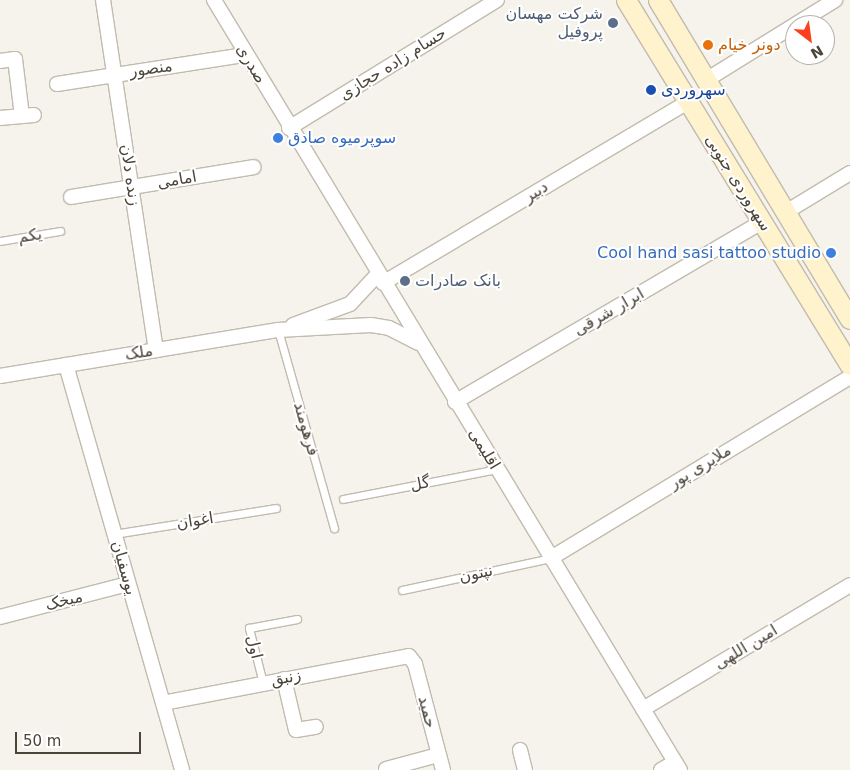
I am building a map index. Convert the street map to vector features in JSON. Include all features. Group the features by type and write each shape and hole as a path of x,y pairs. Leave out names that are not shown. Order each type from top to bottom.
{"main road":[{"name":"سهروردی جنوبی","path":"626,0 850,365"},
{"name":"سهروردی جنوبی","path":"658,0 850,319"}],"street":[{"name":"زنده دلان","path":"103,0 116,74 156,350"},
{"name":"صدری","path":"214,0 289,128"},
{"name":"حسام زاده حجازی","path":"289,128 498,0"},
{"path":"706,80 835,0"},
{"name":"منصور","path":"57,84 245,55"},
{"path":"0,61 14,59 28,115 0,118"},
{"name":"دبیر","path":"278,330 350,304 380,279 688,102"},
{"name":"اقلیمی","path":"289,128 677,766"},
{"name":"امامی","path":"71,197 254,166"},
{"path":"786,212 850,173"},
{"name":"ابرار شرقی","path":"455,402 762,222"},
{"path":"278,330 372,325 404,333 421,345"},
{"name":"ملک","path":"0,376 278,330"},
{"name":"یوسفیان","path":"66,365 162,702 178,769"},
{"name":"ملایری پور","path":"550,558 850,377"},
{"name":"میخک","path":"0,617 128,584"},
{"name":"امین اللهی","path":"643,709 850,585"},
{"name":"زنبق","path":"162,702 409,656"},
{"name":"حمید","path":"409,656 415,664 443,770"},
{"path":"284,679 296,730 316,726"},
{"path":"520,750 525,770"},
{"path":"386,769 438,755"},
{"path":"661,770 677,766"}],"lane":[{"name":"یکم","path":"0,241 60,231"},
{"name":"فرهومند","path":"278,330 334,528"},
{"name":"گل","path":"343,499 497,469"},
{"name":"اغوان","path":"114,534 276,508"},
{"name":"نپتون","path":"402,590 550,558"},
{"name":"اول","path":"263,683 249,628 297,619"}],"place":[{"name":"شرکت مهسان پروفیل","path":"613,23"},
{"name":"دونر خیام","path":"708,45"},
{"name":"سهروردی","path":"651,90"},
{"name":"سوپرمیوه صادق","path":"278,138"},
{"name":"Cool hand sasi tattoo studio","path":"831,253"},
{"name":"بانک صادرات","path":"405,281"}]}
